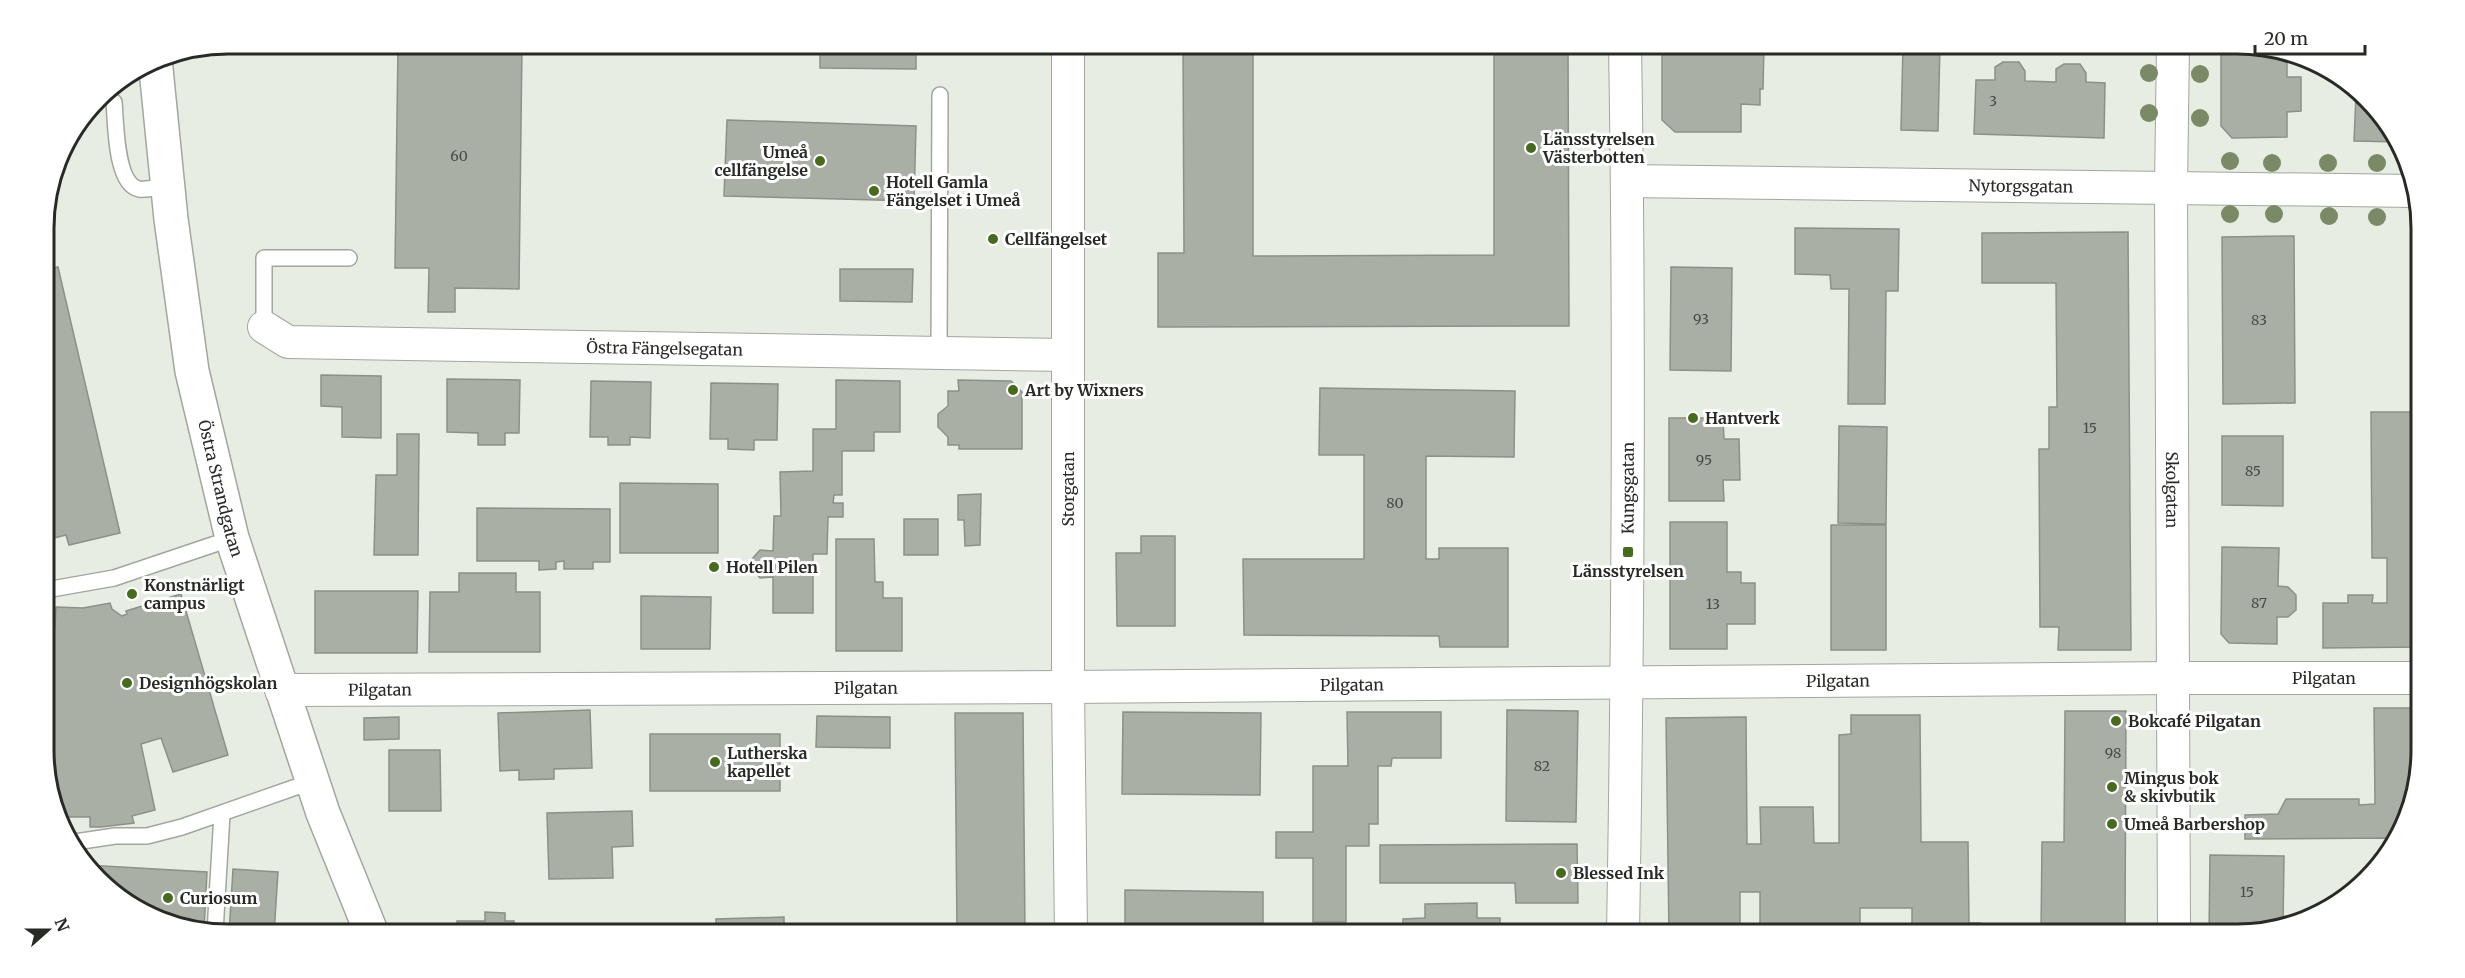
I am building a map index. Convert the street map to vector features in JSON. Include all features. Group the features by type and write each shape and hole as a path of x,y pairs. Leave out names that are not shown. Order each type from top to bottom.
{"street":[{"name":"Storgatan","path":"1068,54 1068,687 1071,924"},
{"name":"Kungsgatan","path":"1623,924 1628,681 1625,54"},
{"name":"Skolgatan","path":"2173,54 2171,188 2174,924"},
{"name":"Östra Strandgatan","path":"156,70 167,186 192,371 232,538 323,813 368,924"},
{"name":"Nytorgsgatan","path":"1627,181 2407,191"},
{"name":"Östra Fängelsegatan","path":"264,327 288,342 1068,355"},
{"name":"Pilgatan","path":"281,690 2411,678"}],"lane":[{"path":"939,353 940,95"},
{"path":"114,102 125,181 137,189 167,186"},
{"path":"264,327 264,258 349,258"},
{"path":"54,589 114,578 214,544"},
{"path":"80,841 114,836 147,836 222,814 313,781"},
{"path":"216,923 222,814"}],"building":[{"path":"398,54 522,54 519,289 455,288 455,312 428,312 429,268 395,268"},
{"path":"820,54 916,54 916,69 820,68"},
{"name":"Länsstyrelsen Västerbotten","path":"1183,54 1253,54 1253,256 1494,255 1494,54 1568,54 1569,326 1158,327 1158,253 1184,253"},
{"path":"1662,54 1764,54 1763,89 1760,89 1760,105 1741,104 1741,132 1675,132 1662,120"},
{"path":"1903,54 1940,54 1938,131 1901,130"},
{"path":"2221,54 2248,54 2287,61 2287,77 2301,77 2301,111 2287,112 2287,137 2232,138 2221,126"},
{"path":"2003,62 2019,62 2025,71 2025,81 2056,82 2056,69 2064,64 2080,64 2086,73 2086,82 2105,83 2104,138 1974,134 1976,80 1995,80 1995,67"},
{"path":"2356,101 2375,122 2388,142 2354,141"},
{"name":"Umeå cellfängelse","path":"727,120 916,126 914,201 724,196"},
{"path":"1795,228 1899,229 1898,291 1886,291 1885,404 1848,404 1849,289 1831,289 1830,275 1795,274"},
{"path":"2128,232 2131,650 2058,650 2059,627 2040,627 2039,449 2049,449 2049,407 2057,407 2056,283 1982,283 1982,233"},
{"path":"2294,236 2295,403 2223,404 2222,237"},
{"path":"58,267 120,533 69,545 66,535 54,538 54,268"},
{"path":"1671,267 1732,268 1731,371 1670,370"},
{"path":"840,269 913,269 912,302 840,301"},
{"path":"321,375 381,376 381,438 342,437 342,407 321,406"},
{"path":"447,379 520,380 519,433 505,433 505,445 478,445 478,433 447,432"},
{"path":"836,380 900,381 900,432 874,432 874,451 842,451 842,495 834,495 833,503 843,503 843,517 828,517 827,554 813,554 813,613 773,613 773,577 760,578 753,570 752,559 760,550 773,551 774,516 781,516 780,472 813,471 813,429 836,429"},
{"path":"958,380 1011,381 1022,392 1022,449 959,449 959,445 948,445 948,437 938,427 938,414 948,406 948,391 959,391"},
{"path":"591,381 651,382 650,438 630,437 630,445 608,445 608,437 590,437"},
{"path":"711,383 778,384 777,440 754,440 754,450 728,449 728,439 710,439"},
{"path":"1320,388 1515,391 1514,457 1426,456 1426,559 1439,559 1439,548 1508,548 1508,647 1440,647 1439,636 1244,635 1243,559 1364,559 1364,455 1319,455"},
{"path":"2371,412 2411,412 2411,647 2323,648 2323,603 2348,603 2348,595 2373,595 2372,603 2387,603 2387,558 2372,558"},
{"path":"1669,418 1723,418 1724,439 1739,439 1740,480 1723,480 1724,501 1669,501"},
{"path":"1839,426 1887,427 1886,524 1838,523"},
{"path":"397,434 419,434 418,555 374,555 376,475 397,475"},
{"path":"2222,436 2283,436 2283,506 2222,505"},
{"path":"620,483 718,484 718,553 620,553"},
{"path":"981,494 980,545 965,546 964,520 958,520 958,495"},
{"path":"477,508 610,509 610,562 593,562 593,569 564,569 564,561 556,562 556,569 539,570 539,561 477,561"},
{"path":"904,519 938,519 938,555 904,555"},
{"path":"1670,522 1727,522 1727,572 1741,572 1741,583 1755,583 1755,624 1727,624 1727,649 1670,649"},
{"path":"1831,525 1886,525 1886,650 1831,650"},
{"path":"1141,536 1175,536 1175,626 1117,626 1116,553 1141,553"},
{"path":"836,539 874,539 875,582 883,582 883,598 902,598 902,651 836,651"},
{"path":"2222,547 2279,548 2278,586 2288,587 2296,595 2296,610 2288,617 2277,617 2277,644 2229,643 2221,634"},
{"path":"459,573 516,573 516,592 540,592 540,652 429,652 430,592 459,592"},
{"path":"315,591 418,591 417,653 315,653"},
{"name":"Designhögskolan","path":"181,594 228,755 173,772 161,738 141,744 155,810 132,816 134,823 90,827 90,817 68,817 57,784 54,761 56,607 83,608 110,603 112,609 122,616 127,614 126,611"},
{"path":"641,596 711,597 710,649 641,649"},
{"path":"2374,708 2411,708 2410,773 2402,806 2387,838 2245,839 2245,815 2278,814 2286,799 2359,799 2359,805 2375,804"},
{"path":"590,710 592,768 554,769 554,779 519,780 519,770 500,771 498,713"},
{"path":"1507,710 1578,711 1576,822 1506,821"},
{"path":"2065,711 2126,711 2125,924 2041,924 2042,842 2064,842"},
{"path":"1123,712 1261,713 1260,795 1122,794"},
{"path":"1347,712 1441,712 1441,758 1392,758 1391,766 1378,766 1378,824 1369,824 1369,846 1346,846 1346,922 1313,922 1313,858 1276,858 1276,832 1313,832 1313,766 1348,766"},
{"path":"955,713 1023,713 1025,924 957,924"},
{"path":"1851,715 1920,715 1921,842 1968,842 1969,923 1980,924 1912,924 1912,908 1860,908 1860,924 1760,924 1760,892 1740,892 1740,924 1669,924 1666,718 1746,717 1747,844 1761,844 1760,807 1813,807 1814,843 1839,843 1839,735 1851,734"},
{"path":"817,716 890,717 890,748 816,747"},
{"path":"399,717 399,739 364,740 364,718"},
{"name":"Lutherska kapellet","path":"650,734 780,734 780,791 650,791"},
{"path":"389,750 440,750 441,811 389,811"},
{"path":"632,811 633,846 612,847 613,878 549,879 547,813"},
{"path":"1577,844 1578,903 1516,903 1515,883 1380,883 1380,845"},
{"path":"2210,855 2284,856 2283,918 2248,924 2209,924"},
{"name":"Curiosum","path":"98,866 207,872 204,923 172,915 151,906 131,895"},
{"path":"233,869 278,872 275,924 230,924"},
{"path":"1125,890 1263,892 1263,924 1125,924"},
{"path":"1477,903 1477,918 1500,918 1500,924 1403,924 1403,919 1425,918 1425,904"},
{"path":"485,912 505,913 505,921 514,921 514,924 457,924 457,921 485,921"},
{"path":"784,917 784,924 716,924 716,919"}],"place":[{"name":"Länsstyrelsen Västerbotten","path":"1531,148"},
{"name":"Umeå cellfängelse","path":"820,161"},
{"name":"Hotell Gamla Fängelset i Umeå","path":"874,191"},
{"name":"Cellfängelset","path":"993,239"},
{"name":"Art by Wixners","path":"1013,390"},
{"name":"Hantverk","path":"1693,418"},
{"name":"Länsstyrelsen","path":"1628,552"},
{"name":"Hotell Pilen","path":"714,567"},
{"name":"Konstnärligt campus","path":"132,594"},
{"name":"Designhögskolan","path":"127,683"},
{"name":"Bokcafé Pilgatan","path":"2116,721"},
{"name":"Lutherska kapellet","path":"715,762"},
{"name":"Mingus bok & skivbutik","path":"2112,787"},
{"name":"Umeå Barbershop","path":"2112,824"},
{"name":"Blessed Ink","path":"1561,873"},
{"name":"Curiosum","path":"168,898"}]}
